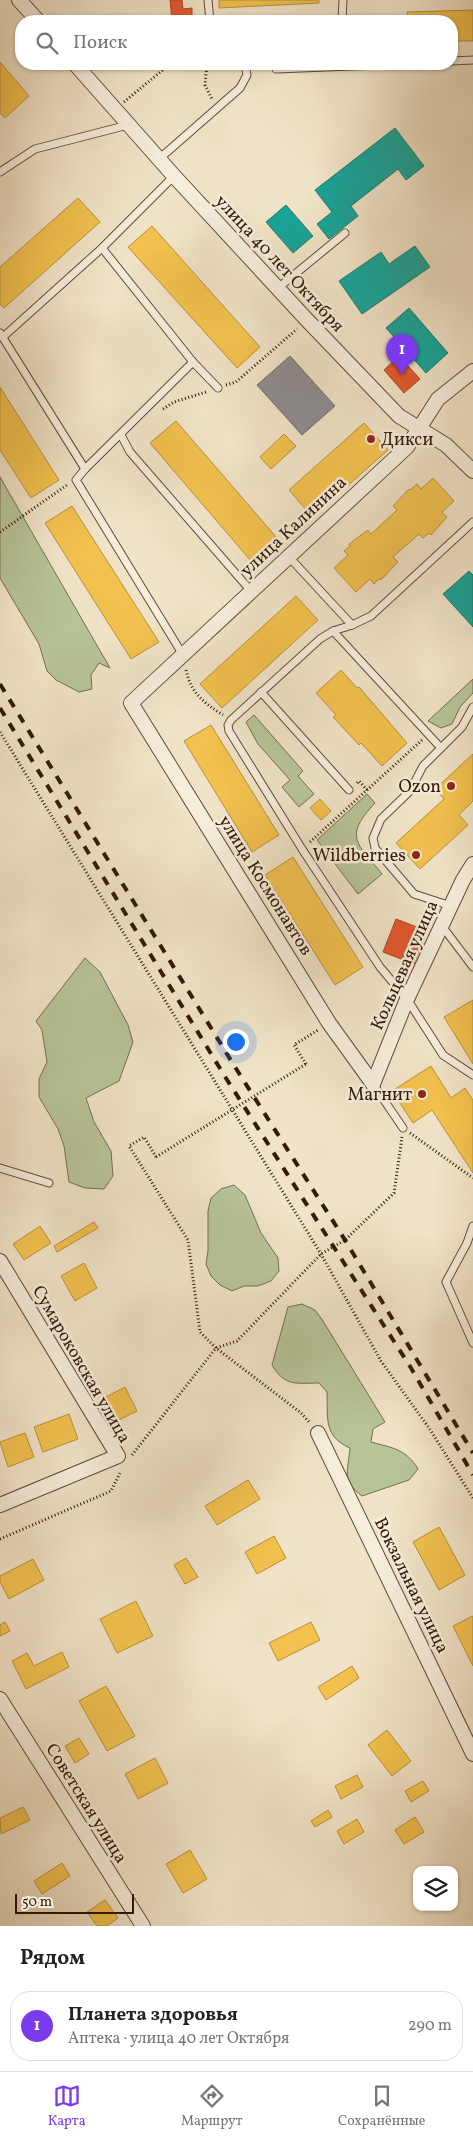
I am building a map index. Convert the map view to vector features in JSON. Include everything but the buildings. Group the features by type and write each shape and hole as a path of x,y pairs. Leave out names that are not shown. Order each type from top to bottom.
{"street":[{"path":"19,0 33,15"},
{"name":"улица 40 лет Октября","path":"80,70 174,176 400,416 446,444 473,471"},
{"name":"улица Калинина","path":"131,702 407,447 438,399 473,371"},
{"name":"улица Космонавтов","path":"131,702 329,1023 373,1084"},
{"name":"Кольцевая улица","path":"373,1084 407,999 463,880 473,864"},
{"name":"Сумароковская улица","path":"0,1261 118,1456 0,1505"},
{"name":"Вокзальная улица","path":"318,1433 473,1754"},
{"name":"Советская улица","path":"0,1699 143,1926"}],"lane":[{"path":"208,0 209,15"},
{"path":"342,15 343,0"},
{"path":"458,61 473,60"},
{"path":"159,159 240,88 247,74 246,70"},
{"path":"0,172 35,150 129,125"},
{"path":"85,469 2,335 102,248 174,176"},
{"path":"278,288 345,233"},
{"path":"102,248 193,362 218,388"},
{"path":"183,655 76,480 193,362"},
{"path":"121,435 130,452 251,591"},
{"path":"473,522 371,616 333,631 320,639 231,720 228,725 229,731 302,849 380,967 407,999 443,1055 473,1075"},
{"path":"288,557 352,625"},
{"path":"333,631 441,748"},
{"path":"261,692 349,790"},
{"path":"451,906 414,894 375,848 372,838 381,819 410,791 423,766 462,727 473,706"},
{"path":"442,926 473,967"},
{"path":"373,1084 403,1128"},
{"path":"0,1168 49,1183"},
{"path":"473,1226 467,1243 446,1282 473,1343"}],"path":[{"path":"115,109 163,70"},
{"path":"206,70 205,84 216,109"},
{"path":"0,532 76,480"},
{"path":"183,655 189,681 203,702 231,720"},
{"path":"0,732 321,1254 381,1361 429,1428 473,1498"},
{"path":"302,849 428,734"},
{"path":"318,1433 301,1413 216,1348 200,1332 188,1240 129,1146 144,1137 156,1158 306,1064 294,1045 329,1023"},
{"path":"132,1456 216,1348 237,1341 321,1254 345,1240 394,1193 403,1128 473,1178"},
{"path":"0,1539 111,1491 122,1470"}],"green space":[{"path":"0,477 110,668 99,663 91,675 92,689 79,692 56,680 47,671 39,644 0,578"},
{"path":"473,679 473,693 460,707 452,724 441,728 428,721"},
{"path":"254,715 303,771 298,776 314,794 299,807 282,787 290,780 258,744 246,722"},
{"path":"367,794 375,803 359,824 357,840 360,847 382,874 358,894 317,840"},
{"path":"85,958 100,972 128,1025 133,1042 119,1081 86,1098 94,1122 111,1151 113,1176 104,1189 85,1188 69,1182 64,1146 58,1129 39,1097 39,1079 47,1062 42,1030 36,1021"},
{"path":"234,1185 245,1195 261,1233 278,1258 279,1271 271,1281 258,1286 244,1286 232,1291 220,1285 211,1276 206,1264 208,1251 208,1211 211,1198 221,1189"},
{"path":"302,1304 315,1310 323,1321 385,1422 373,1429 371,1442 404,1453 418,1469 409,1480 362,1496 348,1480 347,1469 350,1448 335,1438 331,1432 328,1418 327,1392 319,1383 297,1383 287,1380 272,1365 288,1307"}],"railway":[{"path":"0,684 235,1067 345,1240 473,1453"},
{"path":"0,708 224,1075 411,1368 473,1475"}],"place":[{"name":"Планета здоровья","path":"402,375"},
{"name":"Дикси","path":"371,439"},
{"name":"Ozon","path":"451,786"},
{"name":"Wildberries","path":"416,855"},
{"name":"Магнит","path":"422,1094"}]}
